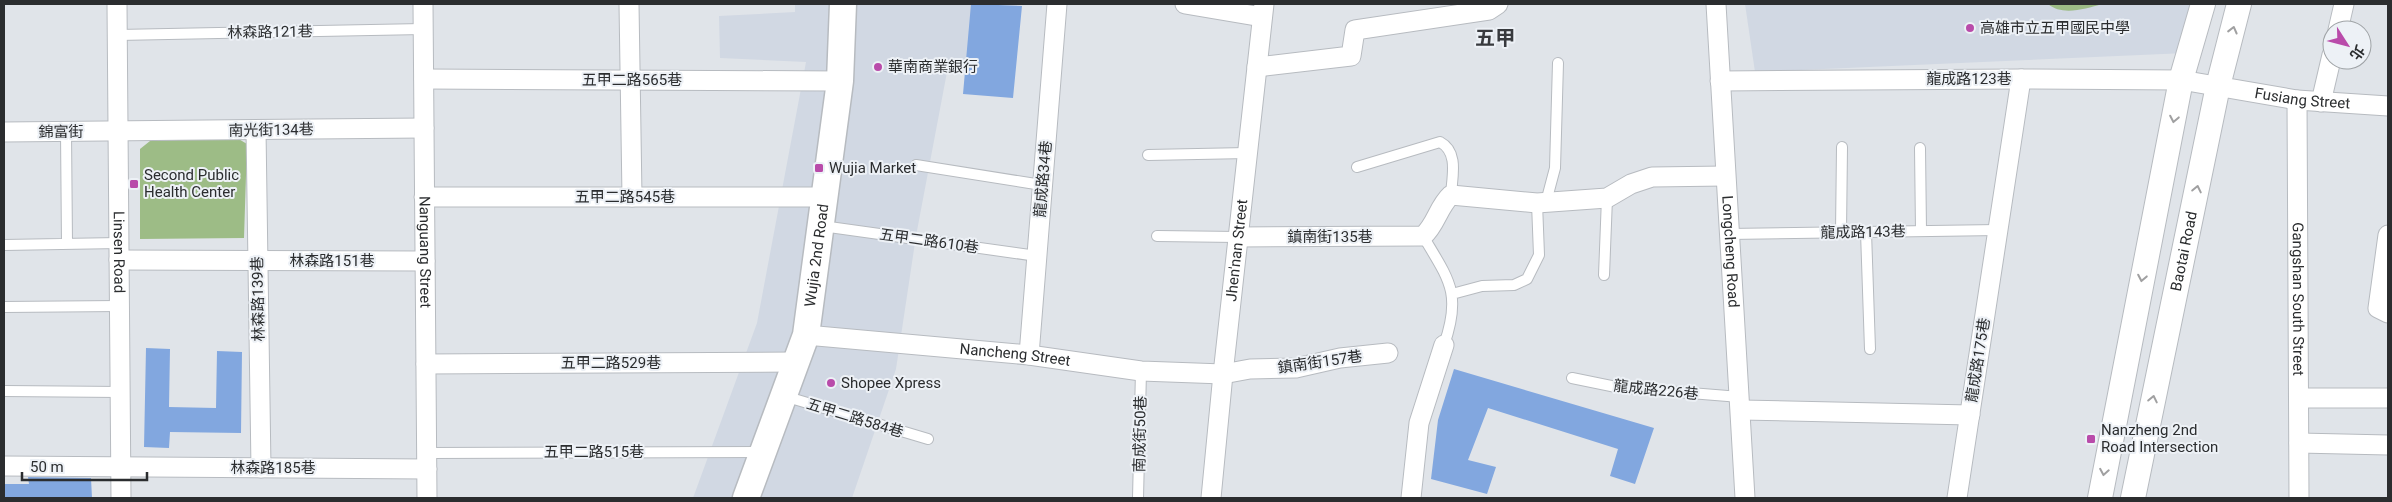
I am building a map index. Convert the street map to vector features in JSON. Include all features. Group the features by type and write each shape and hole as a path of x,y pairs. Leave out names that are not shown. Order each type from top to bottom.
{"main road":[{"name":"Wujia 2nd Road","path":"746,498 806,335 826,197 840,81 843,4"}],"street":[{"name":"Linsen Road","path":"117,4 120,498"},
{"name":"Nanguang Street","path":"423,4 427,498"},
{"path":"629,4 632,197"},
{"name":"龍成路34巷","path":"1029,355 1057,4"},
{"path":"1185,4 1263,10"},
{"path":"1257,67 1351,56 1355,30 1489,10 1498,4"},
{"name":"Longcheng Road","path":"1716,4 1745,498"},
{"path":"2100,498 2181,80 2203,4"},
{"name":"Baotai Road","path":"2133,498 2218,86 2239,4"},
{"path":"2340,20 2344,4"},
{"name":"Jhen'nan Street","path":"1212,498 1223,374 1263,10"},
{"path":"2321,102 2328,70"},
{"name":"五甲二路565巷","path":"424,79 840,81"},
{"name":"龍成路123巷","path":"1720,82 2021,79 2181,80 2218,86"},
{"name":"龍成路175巷","path":"1740,404 1970,415 2021,79"},
{"name":"Fusiang Street","path":"2218,86 2297,100 2388,106"},
{"name":"Gangshan South Street","path":"2297,100 2299,498"},
{"name":"南光街134巷","path":"118,132 424,128"},
{"name":"林森路139巷","path":"256,130 261,468"},
{"name":"錦富街","path":"4,132 118,132"},
{"path":"1423,236 1431,229 1446,199 1451,195 1542,202 1607,198 1631,184 1652,178 1725,176"},
{"name":"五甲二路545巷","path":"424,197 826,197"},
{"path":"2388,235 2378,308 2388,313"},
{"name":"鎮南街135巷","path":"1238,237 1423,236"},
{"name":"林森路151巷","path":"119,252 257,261 425,261"},
{"name":"Nancheng Street","path":"806,335 1029,355 1141,371 1223,374"},
{"path":"1411,498 1419,423 1444,345"},
{"name":"鎮南街157巷","path":"1223,374 1250,369 1296,368 1340,358 1388,353"},
{"name":"五甲二路529巷","path":"426,364 796,362"},
{"path":"2299,398 2388,398"},
{"path":"1957,498 1970,415"},
{"path":"2299,443 2388,445"},
{"name":"林森路185巷","path":"4,466 261,468 427,461"}],"lane":[{"name":"林森路121巷","path":"118,35 423,29"},
{"path":"1452,294 1482,286 1514,285 1527,279 1539,255 1542,202 1555,168 1558,63"},
{"path":"66,132 67,244"},
{"path":"1357,167 1440,142 1446,145 1452,155 1451,195"},
{"path":"1841,232 1842,147"},
{"path":"1920,148 1921,231"},
{"path":"1148,155 1247,153"},
{"path":"916,165 1042,185"},
{"path":"1604,274 1607,198"},
{"name":"五甲二路610巷","path":"822,226 1037,256"},
{"name":"龍成路143巷","path":"1729,234 1998,230"},
{"path":"1866,232 1870,349"},
{"path":"1157,236 1238,237"},
{"path":"1423,236 1447,278 1452,294 1451,323 1444,345"},
{"path":"4,245 67,244 119,252"},
{"path":"4,307 119,306"},
{"name":"南成街50巷","path":"1138,498 1141,371"},
{"name":"龍成路226巷","path":"1572,378 1616,387 1740,404"},
{"path":"4,391 120,392"},
{"name":"五甲二路584巷","path":"783,396 928,439"},
{"name":"五甲二路515巷","path":"427,461 762,452"}],"shaded area":[{"path":"795,4 979,4 974,74 947,72 916,236 896,369 852,498 693,498 757,323 806,62 720,58 719,16 795,12"},
{"name":"高雄市立五甲國民中學","path":"1745,4 2199,4 2186,53 1755,72"}],"green space":[{"path":"2048,4 2102,4 2067,11 2054,8"},
{"path":"237,138 247,144 244,238 140,239 140,149 150,141"}],"building":[{"path":"971,4 1022,6 1013,98 963,94"},
{"path":"146,348 170,349 169,407 216,408 217,351 242,352 241,433 170,432 169,448 144,447"},
{"path":"1454,369 1654,428 1635,484 1610,476 1618,449 1488,408 1468,460 1496,467 1487,494 1431,479 1438,420"},
{"path":"28,477 91,478 92,498 4,498 4,484 29,484"}],"place":[{"name":"高雄市立五甲國民中學","path":"1970,28"},
{"name":"華南商業銀行","path":"878,67"},
{"name":"Wujia Market","path":"819,168"},
{"name":"Second Public Health Center","path":"134,184"},
{"name":"Shopee Xpress","path":"831,383"},
{"name":"Nanzheng 2nd Road Intersection","path":"2091,439"}],"district":[{"name":"五甲","path":"1495,38"}]}
